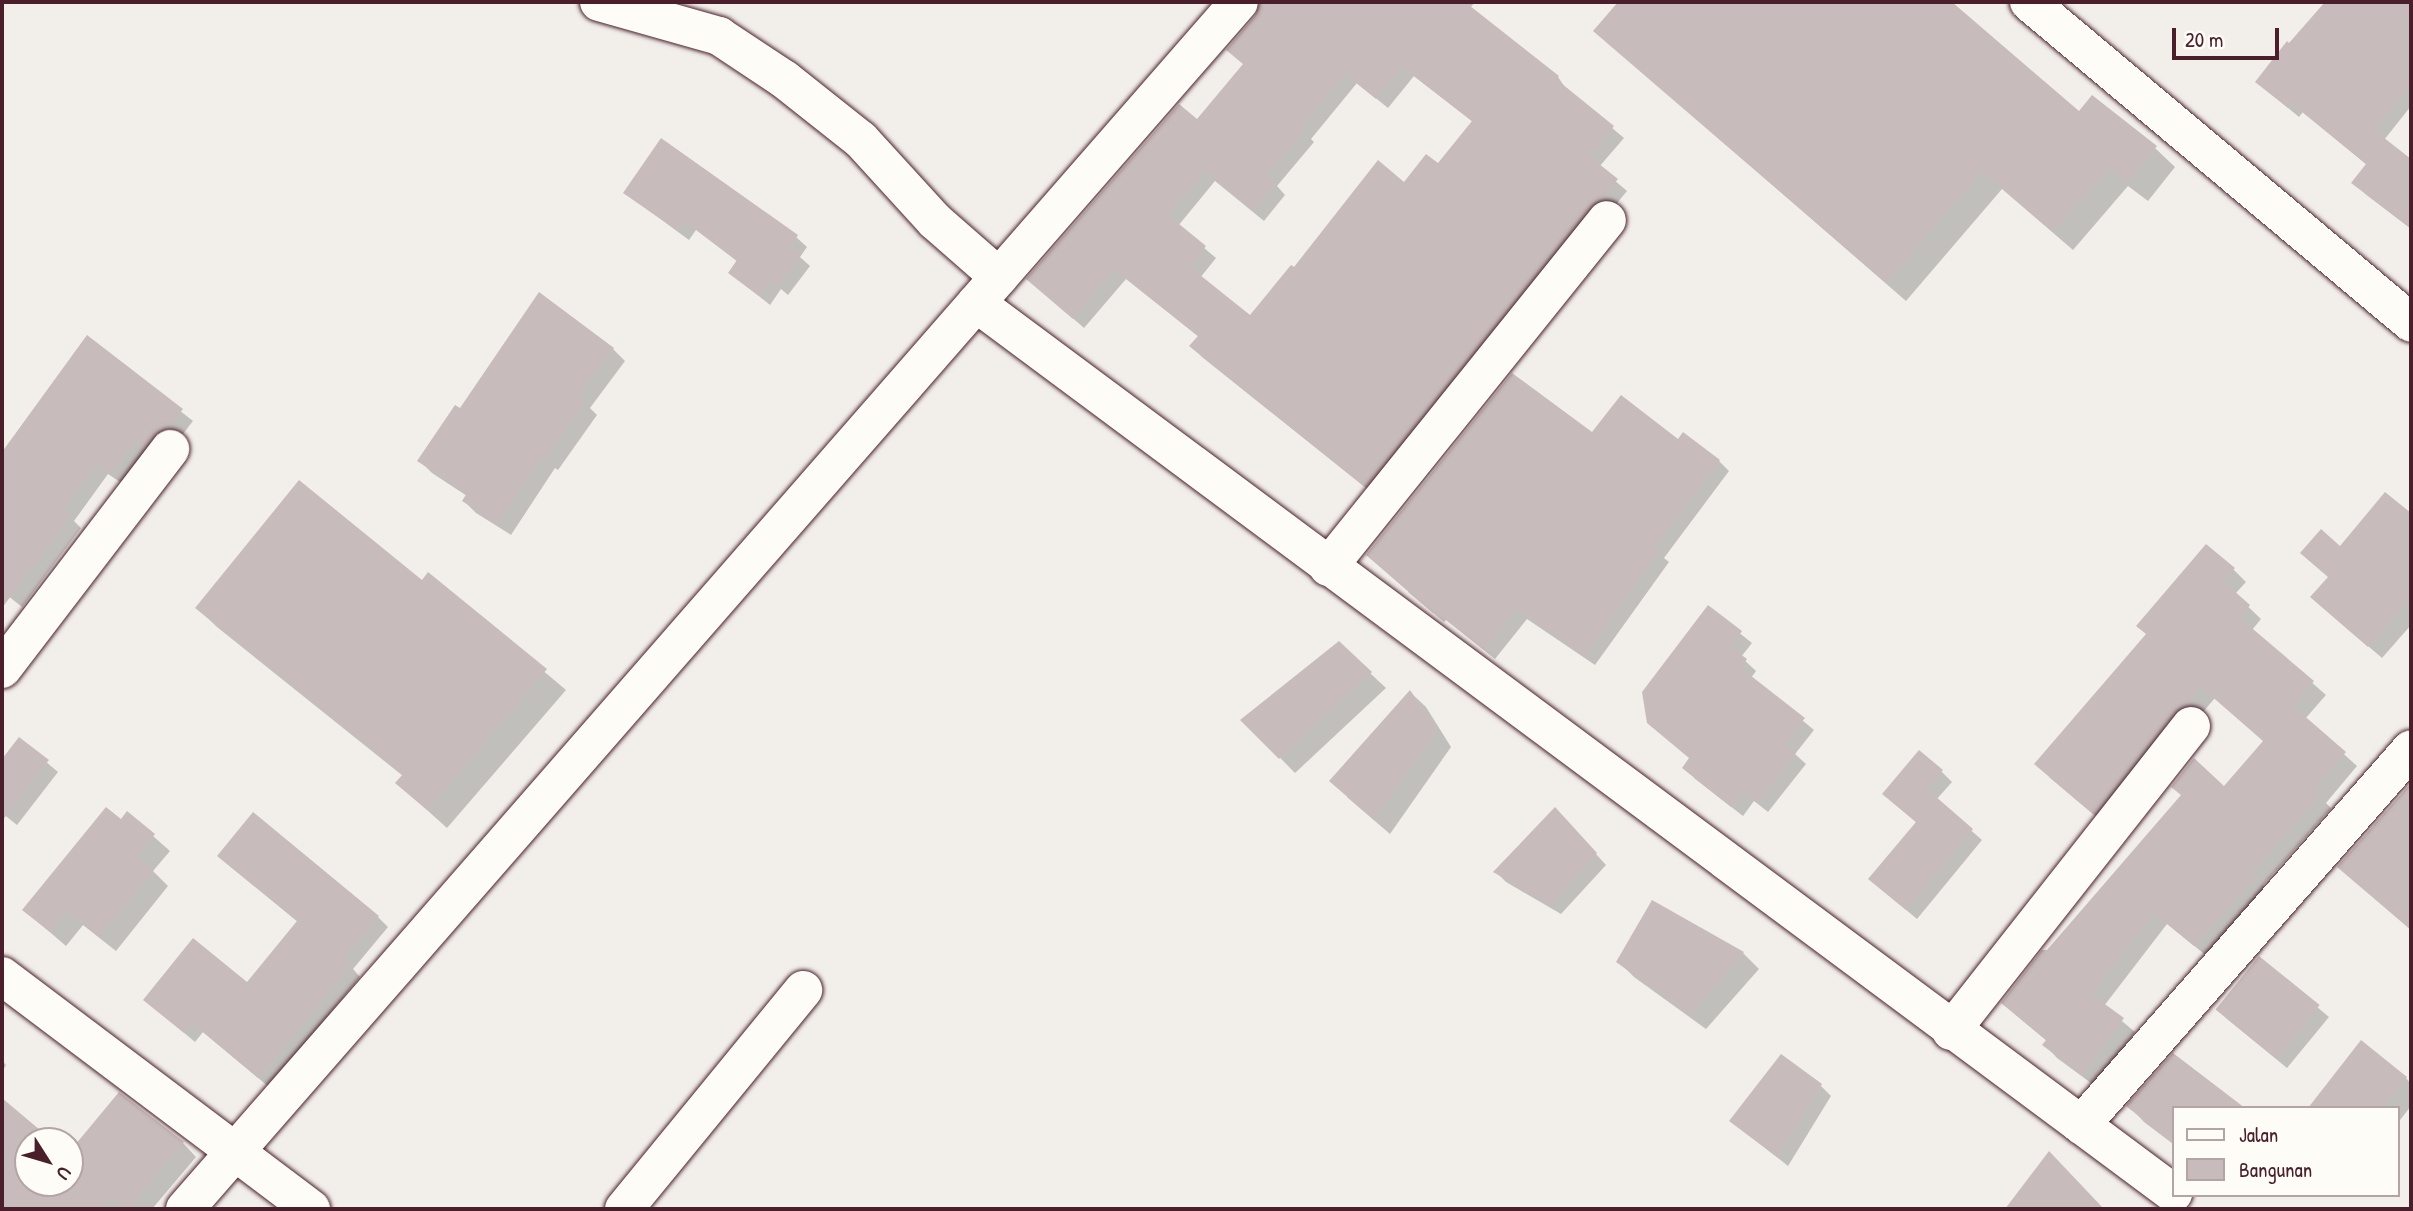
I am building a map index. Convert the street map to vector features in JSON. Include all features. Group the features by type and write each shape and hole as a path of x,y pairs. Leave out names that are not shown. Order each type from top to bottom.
{"street":[{"path":"599,2 702,29 784,79 861,140 935,221 987,290 1328,566 1951,1031 2172,1192"},
{"path":"185,1209 1239,2"},
{"path":"2029,2 2411,323"},
{"path":"1328,566 1607,220"},
{"path":"2,669 170,449"},
{"path":"1951,1031 2191,726"},
{"path":"2081,1125 2411,750"},
{"path":"2,976 233,1153 311,1209"},
{"path":"624,1209 803,990"},
{"path":"2179,1197 2196,1209"}],"building":[{"path":"1260,2 1465,2 1559,76 1556,79 1614,126 1589,156 1618,179 1601,199 1590,206 1365,487 1189,346 1198,336 1114,269 1073,319 1026,279 1179,104 1197,119 1243,64 1226,50 1255,16","holes":["1402,67 1472,121 1438,163 1426,154 1404,182 1378,160 1294,267 1291,265 1250,315 1190,267 1206,246 1168,215 1204,171 1253,211 1276,183 1267,175 1305,130 1301,127 1345,74 1376,99"]},
{"path":"1618,2 1952,2 2079,111 2092,95 2157,146 2128,183 2108,168 2053,232 1982,171 1886,283 1593,31"},
{"path":"2325,2 2411,2 2411,84 2374,130 2411,159 2411,228 2351,183 2366,164 2291,103 2288,108 2255,82 2287,41 2289,43"},
{"path":"661,138 798,235 790,247 801,255 777,286 770,280 759,296 728,273 737,260 685,221 678,231 623,193"},
{"path":"539,292 614,348 578,396 586,401 545,459 542,457 498,524 462,501 467,493 417,461 455,405 460,408"},
{"path":"87,335 183,409 168,428 153,435 144,447 135,440 111,474 96,464 63,509 71,516 2,608 2,452"},
{"path":"1512,373 1592,432 1621,395 1678,439 1683,432 1720,460 1655,547 1660,550 1584,656 1516,609 1484,650 1435,611 1433,613 1366,555"},
{"path":"299,480 422,580 428,572 547,669 427,810 395,783 403,774 195,608"},
{"path":"2385,492 2411,513 2411,598 2368,647 2310,597 2328,577 2300,553 2321,529 2340,546"},
{"path":"2206,544 2235,568 2223,581 2250,605 2240,618 2314,681 2293,706 2346,752 2314,789 2320,795 2252,872 2256,876 2194,946 2154,913 2091,994 2124,1018 2082,1075 2042,1045 2046,1040 2001,1003 2042,950 2047,950 2181,795 2171,787 2194,758 2224,786 2263,741 2201,687 2186,705 2174,712 2093,814 2034,764 2146,634 2136,626"},
{"path":"1708,605 1742,631 1731,647 1747,659 1741,668 1805,718 1785,744 1796,753 1757,803 1743,792 1731,807 1682,768 1689,758 1647,723 1642,692"},
{"path":"1339,641 1372,672 1279,759 1240,720"},
{"path":"1410,690 1437,730 1374,820 1329,781"},
{"path":"19,737 49,760 2,821 2,759"},
{"path":"1919,750 1943,770 1927,789 1973,829 1906,910 1868,879 1916,822 1882,794"},
{"path":"2411,783 2411,930 2337,867"},
{"path":"106,807 121,819 127,811 155,834 137,856 154,870 99,937 67,911 50,932 22,910"},
{"path":"1555,807 1597,853 1550,905 1493,872"},
{"path":"253,812 379,916 343,959 351,965 258,1078 192,1023 184,1033 143,1000 193,938 247,982 297,921 217,856"},
{"path":"1652,900 1744,952 1690,1015 1616,962"},
{"path":"2259,956 2320,1005 2276,1059 2216,1010"},
{"path":"2361,1040 2407,1077 2384,1106 2310,1106"},
{"path":"2173,1053 2242,1106 2172,1106 2172,1142 2126,1106"},
{"path":"1781,1054 1822,1084 1777,1157 1729,1121"},
{"path":"119,1092 184,1142 127,1209 111,1197 100,1209 2,1209 2,1098 36,1127 14,1127 14,1197 84,1197 84,1134"},
{"path":"2049,1151 2104,1209 2005,1209"}]}
